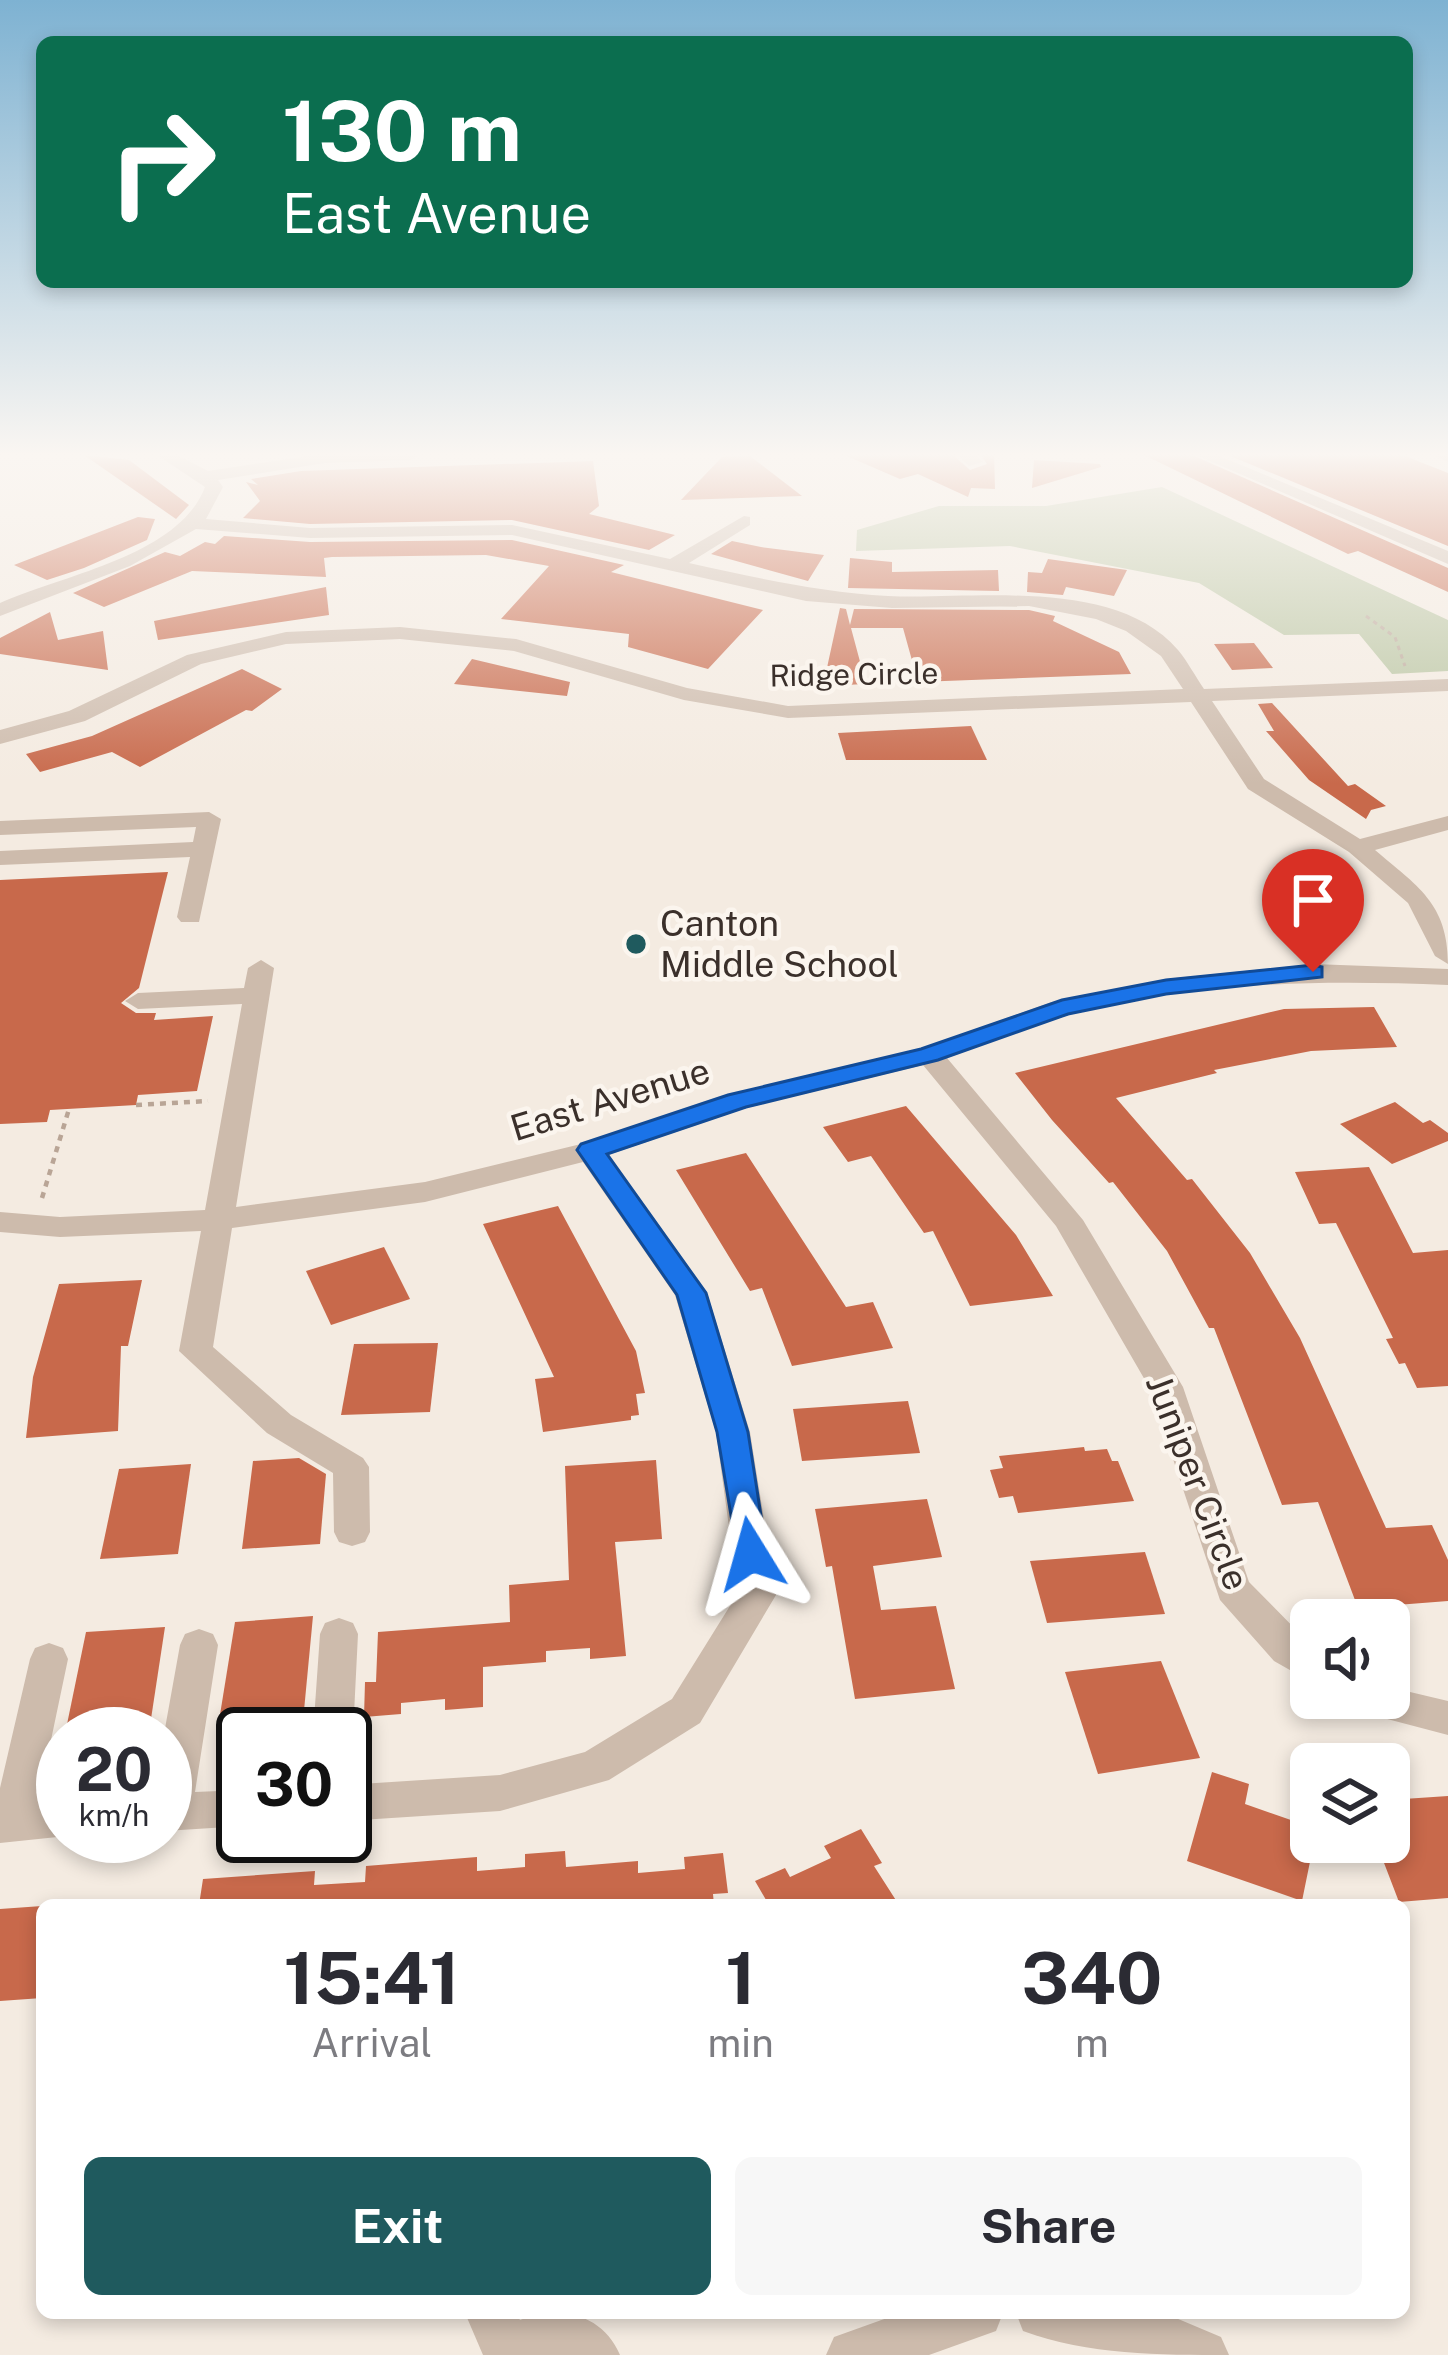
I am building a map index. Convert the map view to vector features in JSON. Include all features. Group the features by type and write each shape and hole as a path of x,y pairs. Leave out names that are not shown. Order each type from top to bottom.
{"street":[{"path":"0,610 112,565"},
{"path":"667,565 806,595 892,602 1029,600 1082,609 1154,639 1169,652 1256,784 1357,848 1418,899 1448,956"},
{"name":"Ridge Circle","path":"0,737 77,716 194,659 286,638 400,633 516,645 684,694 788,712 1448,685"},
{"path":"0,829 209,819 190,916"},
{"path":"1357,848 1448,823"},
{"path":"0,858 203,849"},
{"name":"East Avenue","path":"0,1222 60,1227 217,1220 425,1192 590,1150 737,1101 929,1055 1062,1008 1166,987 1313,972 1448,977"},
{"path":"138,1001 259,982 196,1352 279,1424 351,1467 352,1532"},
{"name":"Juniper Circle","path":"929,1055 1068,1220 1166,1387 1233,1589 1290,1651"},
{"path":"372,1801 500,1793 595,1767 686,1711 757,1594 733,1432 691,1293 590,1150"},
{"path":"335,1707 339,1634"},
{"path":"187,1707 199,1645"},
{"path":"36,1821 6,1823 49,1659"},
{"path":"1410,1709 1448,1718"},
{"path":"493,2319 510,2355 536,2338 561,2332 572,2335 594,2355"},
{"path":"852,2355 960,2319"},
{"path":"1070,2319 1171,2340 1203,2355"}],"path":[{"path":"1366,616 1395,638 1403,663 1419,686"},
{"path":"136,1105 238,1100"},
{"path":"42,1198 69,1108"}],"green space":[{"path":"1107,565 1330,565 1448,620 1448,671 1392,674 1359,634 1284,635 1199,583"}],"building":[{"path":"14,565 91,565 47,580"},
{"path":"136,565 325,565 326,577 192,571 104,607 73,593"},
{"path":"543,565 624,565 611,572 763,610 708,669 628,647 629,634 501,619 549,566"},
{"path":"750,565 818,565 808,581"},
{"path":"850,565 892,565 892,572 998,570 999,591 848,588"},
{"path":"1045,565 1127,570 1114,596 1066,587 1063,595 1027,592 1028,572 1042,573"},
{"path":"1389,565 1448,568 1448,592"},
{"path":"326,587 329,615 158,640 154,621"},
{"path":"840,608 846,609 850,625 854,609 1029,610 1055,616 1053,621 1119,652 1131,674 918,682 903,628 851,628 866,684 823,686"},
{"path":"50,612 58,640 103,631 108,670 0,654 0,638"},
{"path":"1254,643 1273,668 1232,670 1214,644"},
{"path":"472,659 570,682 567,696 454,684"},
{"path":"242,669 282,689 252,711 140,767 112,752 40,772 26,754 92,736"},
{"path":"1272,703 1348,786 1355,784 1386,806 1371,810 1366,819 1309,780 1266,731 1274,731 1258,704"},
{"path":"971,726 987,760 846,760 838,733"},
{"path":"168,872 139,988 121,1003 136,1013 156,1013 154,1020 213,1016 197,1091 138,1095 136,1105 50,1110 47,1122 0,1124 0,880"},
{"path":"1374,1007 1397,1047 1311,1051 1214,1070 1217,1073 1116,1098 1187,1180 1192,1179 1250,1253 1300,1338 1386,1528 1432,1525 1448,1560 1448,1601 1410,1604 1410,1599 1355,1599 1318,1502 1282,1505 1214,1328 1209,1328 1167,1251 1113,1182 1052,1120 1015,1073 1284,1009"},
{"path":"1395,1102 1423,1123 1430,1120 1448,1133 1448,1141 1392,1164 1340,1124"},
{"path":"906,1106 1016,1235 1053,1296 970,1306 933,1231 924,1233 871,1156 848,1162 823,1127"},
{"path":"746,1153 846,1307 873,1302 893,1348 792,1366 762,1288 750,1291 676,1170"},
{"path":"1369,1167 1413,1253 1448,1250 1448,1386 1417,1388 1405,1363 1399,1364 1386,1339 1393,1338 1336,1223 1319,1224 1295,1172"},
{"path":"558,1206 636,1351 645,1393 636,1394 639,1415 631,1420 543,1432 535,1379 554,1377 483,1224"},
{"path":"384,1247 410,1299 331,1325 306,1271"},
{"path":"142,1280 128,1346 121,1346 118,1431 26,1438 33,1377 59,1284"},
{"path":"438,1343 430,1412 341,1415 354,1344"},
{"path":"908,1401 920,1453 802,1461 793,1409"},
{"path":"1084,1447 1085,1451 1107,1449 1112,1461 1118,1461 1134,1501 1018,1513 1013,1496 999,1498 990,1470 1003,1468 999,1456"},
{"path":"299,1458 326,1474 320,1544 242,1549 253,1461"},
{"path":"656,1460 662,1539 615,1542 626,1656 590,1659 590,1648 546,1651 546,1662 483,1667 483,1707 445,1710 445,1699 401,1703 401,1714 372,1716 372,1707 364,1707 365,1682 376,1682 378,1632 510,1622 509,1585 569,1580 565,1466"},
{"path":"191,1464 178,1554 100,1559 119,1469"},
{"path":"927,1499 942,1557 873,1566 881,1610 936,1606 955,1689 855,1699 832,1566 826,1567 815,1509"},
{"path":"1145,1552 1165,1614 1047,1623 1030,1561"},
{"path":"313,1616 304,1707 221,1707 235,1622"},
{"path":"165,1627 153,1707 71,1707 86,1632"},
{"path":"1161,1661 1200,1758 1098,1774 1065,1672"},
{"path":"1212,1772 1249,1784 1245,1804 1290,1820 1290,1863 1310,1863 1302,1899 1187,1861"},
{"path":"1448,1796 1448,1898 1398,1899 1384,1863 1410,1863 1410,1799"},
{"path":"861,1829 882,1863 874,1866 895,1899 766,1899 755,1881 785,1868 790,1877 831,1858 824,1846"},
{"path":"565,1851 566,1867 638,1861 638,1873 685,1869 684,1857 723,1853 728,1893 713,1894 713,1899 200,1899 203,1879 315,1871 314,1885 365,1882 366,1866 477,1857 477,1871 525,1867 525,1854"},
{"path":"36,1906 36,1998 0,2001 0,1909"}],"place":[{"name":"Canton Middle School","path":"636,944"}],"route":[{"path":"751,1554 733,1432 691,1293 590,1150 737,1101 929,1055 1062,1008 1166,987 1313,972"}]}
